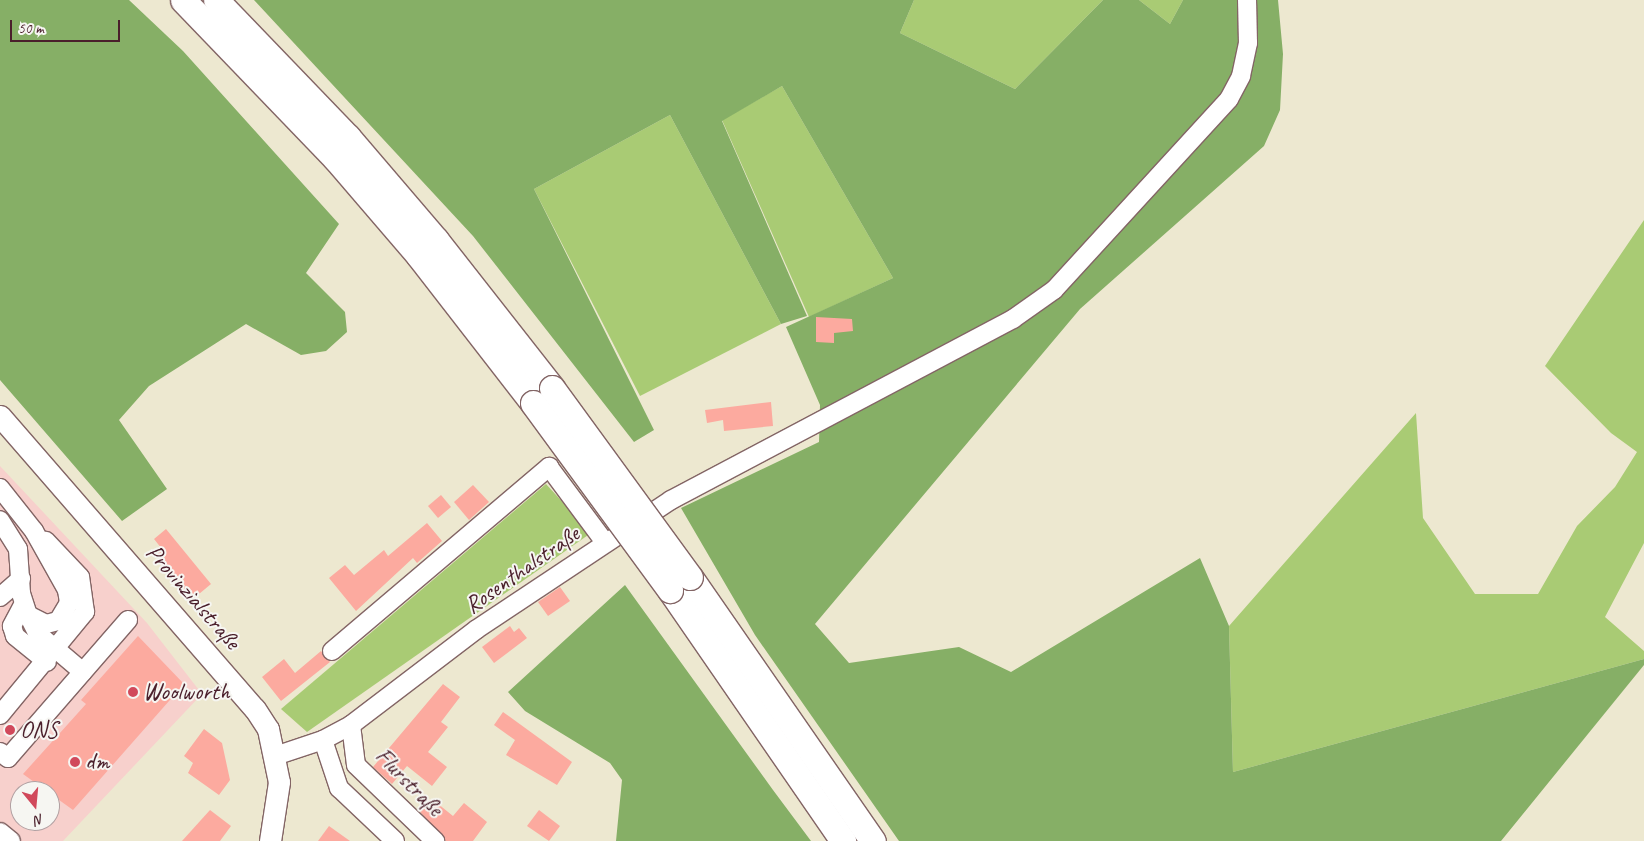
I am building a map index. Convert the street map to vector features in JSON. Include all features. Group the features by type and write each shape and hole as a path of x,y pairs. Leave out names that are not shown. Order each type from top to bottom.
{"highway":[{"path":"183,0 336,159 542,396 690,577 873,841"},
{"path":"216,0 348,138 442,247 670,590 843,841"}],"main road":[{"name":"Provinzialstraße","path":"0,416 256,709 275,756 279,782 270,841"}],"street":[{"path":"604,542 671,500 1013,319 1054,290 1229,99 1241,76 1248,43 1247,0"},
{"name":"Rosenthalstraße","path":"275,756 324,740 351,725 476,629 604,542 549,467 332,651"},
{"path":"0,488 34,531 80,577 86,598 76,627 0,714"},
{"path":"0,520 18,549 25,610 37,633 52,656 84,672"},
{"path":"25,610 46,624 58,621 68,603 67,590 34,531"},
{"path":"0,597 21,579"},
{"path":"0,752 8,758 128,620"},
{"name":"Flurstraße","path":"351,725 356,765 435,841"},
{"path":"324,740 339,788 395,841"},
{"path":"0,832 11,841"}],"shaded area":[{"path":"0,466 147,623 202,694 63,841 0,841"}],"green space":[{"path":"0,0 129,0 183,51 339,224 306,273 345,312 347,332 326,351 301,355 246,324 149,386 119,420 167,489 122,521 0,380"},
{"path":"254,0 914,0 900,33 1015,89 1103,0 1139,0 1170,24 1183,0 1278,0 1283,54 1280,110 1264,146 1080,309 815,624 849,663 959,647 1011,672 1200,558 1229,626 1233,772 1644,659 1644,665 1501,841 899,841 755,635 681,508 819,442 820,405 786,327 893,278 782,86 722,121 807,316 781,324 670,115 534,189 654,430 634,442 473,236"},
{"path":"914,0 1103,0 1015,89 900,33"},
{"path":"1139,0 1183,0 1170,24"},
{"path":"782,86 893,278 809,317 722,120"},
{"path":"670,115 781,324 640,396 534,189"},
{"path":"1644,220 1644,543 1605,617 1644,651 1644,659 1233,772 1229,626 1416,413 1423,518 1475,594 1538,594 1577,526 1615,487 1637,452 1611,433 1545,366"},
{"path":"546,484 591,533 307,732 281,709"},
{"path":"625,585 811,841 616,841 622,780 610,763 525,711 508,692"}],"building":[{"path":"816,317 852,319 853,331 834,333 834,343 816,342"},
{"path":"771,402 773,426 724,431 723,420 707,423 705,410"},
{"path":"473,485 489,502 469,520 454,502"},
{"path":"441,495 451,507 438,518 428,506"},
{"path":"427,523 442,541 417,563 413,558 356,611 329,578 345,565 354,575 384,550 388,556"},
{"path":"166,529 211,584 193,599 155,555 162,549 154,539"},
{"path":"560,587 570,601 548,616 538,602"},
{"path":"510,626 514,632 519,628 527,638 494,663 482,647"},
{"path":"138,636 184,684 73,810 60,801 60,781 33,781 23,774 86,704 81,700"},
{"path":"321,651 330,662 281,701 262,677 284,659 295,673"},
{"path":"443,684 460,697 441,722 448,727 428,752 447,767 432,786 407,766 392,784 373,767"},
{"path":"503,712 572,762 557,785 506,755 515,740 494,725"},
{"path":"204,729 222,743 230,780 219,795 188,773 193,763 184,756"},
{"path":"432,799 453,816 464,803 487,822 473,841 446,841 420,812"},
{"path":"210,810 231,826 220,841 182,841"},
{"path":"539,810 560,826 549,841 527,826"},
{"path":"329,826 350,841 318,841"}],"place":[{"name":"Woolworth","path":"133,692"},
{"name":"ONS","path":"10,730"},
{"name":"dm","path":"75,762"}]}
